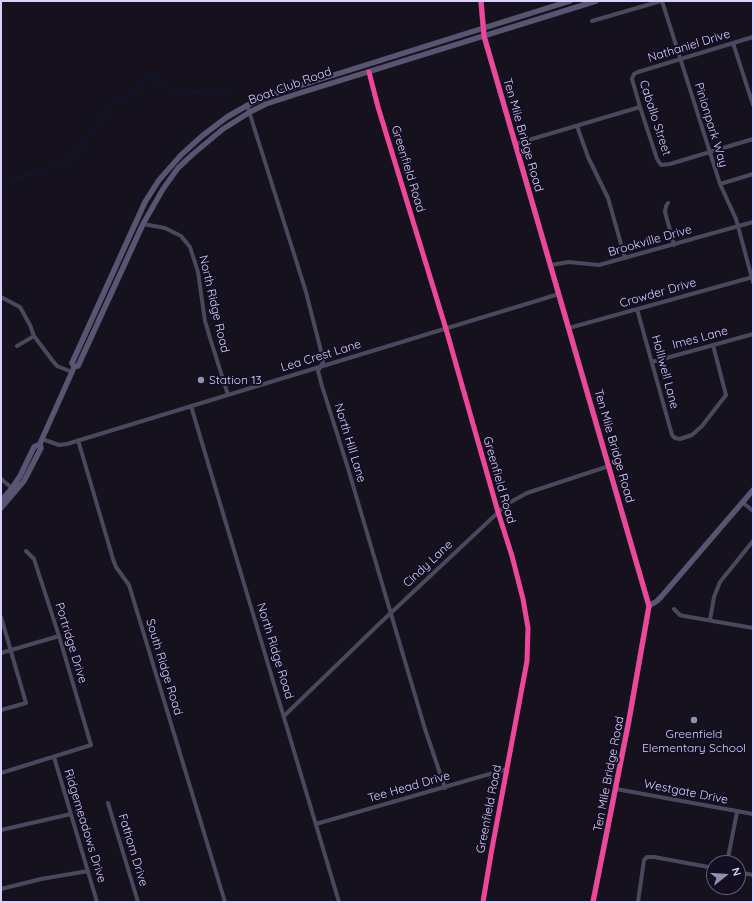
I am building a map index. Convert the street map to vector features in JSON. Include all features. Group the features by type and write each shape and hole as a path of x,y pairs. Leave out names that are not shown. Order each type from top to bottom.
{"main road":[{"name":"Ten Mile Bridge Road","path":"481,1 482,29 650,606 616,789 593,902"},
{"name":"Boat Club Road","path":"73,370 72,363 145,202 159,180 181,155 202,136 227,117 247,105 267,96 570,1"},
{"name":"Boat Club Road","path":"1,508 24,480 40,448 41,441 73,370 78,366 143,224 163,189 178,168 211,138 250,112 266,104 300,92 596,1"},
{"name":"Boat Club Road","path":"1,501 12,488 34,447 41,441"},
{"path":"650,606 661,597 753,490"}],"street":[{"path":"592,21 662,1"},
{"name":"Pinionpark Way","path":"662,1 720,184 734,213 753,279"},
{"name":"Nathaniel Drive","path":"633,76 638,72 753,37"},
{"path":"733,43 753,105"},
{"name":"Greenfield Road","path":"369,72 378,108 446,329 512,556 523,599 528,628 527,661 490,854 483,902"},
{"name":"Caballo Street","path":"633,76 632,83 657,159 661,165 670,164 753,139"},
{"name":"North Hill Lane","path":"247,105 306,292 323,359 318,372 322,386 425,729 445,788"},
{"path":"515,144 640,107"},
{"path":"577,126 588,157 606,193 625,258"},
{"path":"720,184 753,174"},
{"path":"668,203 666,206 666,212 674,244"},
{"name":"Brookville Drive","path":"551,266 569,262 599,265 753,222"},
{"name":"North Ridge Road","path":"143,224 166,228 181,236 190,247 198,272 205,321 228,395"},
{"name":"Crowder Drive","path":"569,328 753,279"},
{"name":"Lea Crest Lane","path":"41,441 59,445 78,440 559,294"},
{"path":"1,298 20,307 34,336 57,366 73,370"},
{"name":"Holliwell Lane","path":"637,309 672,435 680,440 692,434 702,426 726,395 713,345"},
{"name":"Imes Lane","path":"652,362 753,334"},
{"path":"17,346 34,336"},
{"name":"North Ridge Road","path":"191,406 339,902"},
{"name":"South Ridge Road","path":"78,440 113,559 116,567 128,585 225,902"},
{"name":"Cindy Lane","path":"284,716 391,612 506,504 527,493 610,466"},
{"path":"1,479 12,488"},
{"path":"742,502 753,511"},
{"path":"710,620 714,597 720,582 753,541"},
{"name":"Portridge Drive","path":"26,551 34,559 59,636 91,745 54,756"},
{"path":"674,609 680,615 753,628"},
{"path":"1,617 26,702 1,710"},
{"path":"1,653 59,636"},
{"path":"1,773 54,756"},
{"name":"Ridgemeadows Drive","path":"54,756 97,902"},
{"name":"Tee Head Drive","path":"316,824 507,769"},
{"name":"Westgate Drive","path":"616,789 753,814"},
{"name":"Fathom Drive","path":"108,803 138,902"},
{"path":"729,855 737,812"},
{"path":"1,830 71,814"},
{"path":"638,902 644,860 647,857 706,867"},
{"path":"1,889 40,879 88,871"}],"waterway":[{"path":"1,186 21,177 68,162 114,102 126,98 138,90 146,79 152,77 173,90 185,93 210,91 232,94"}],"cycle path":[{"path":"481,1 484,36 649,606 629,720 593,902"},
{"path":"369,72 378,107 446,329 512,556 523,599 528,628 527,661 483,902"}],"place":[{"name":"Station 13","path":"201,380"},
{"name":"Greenfield Elementary School","path":"694,720"}]}
